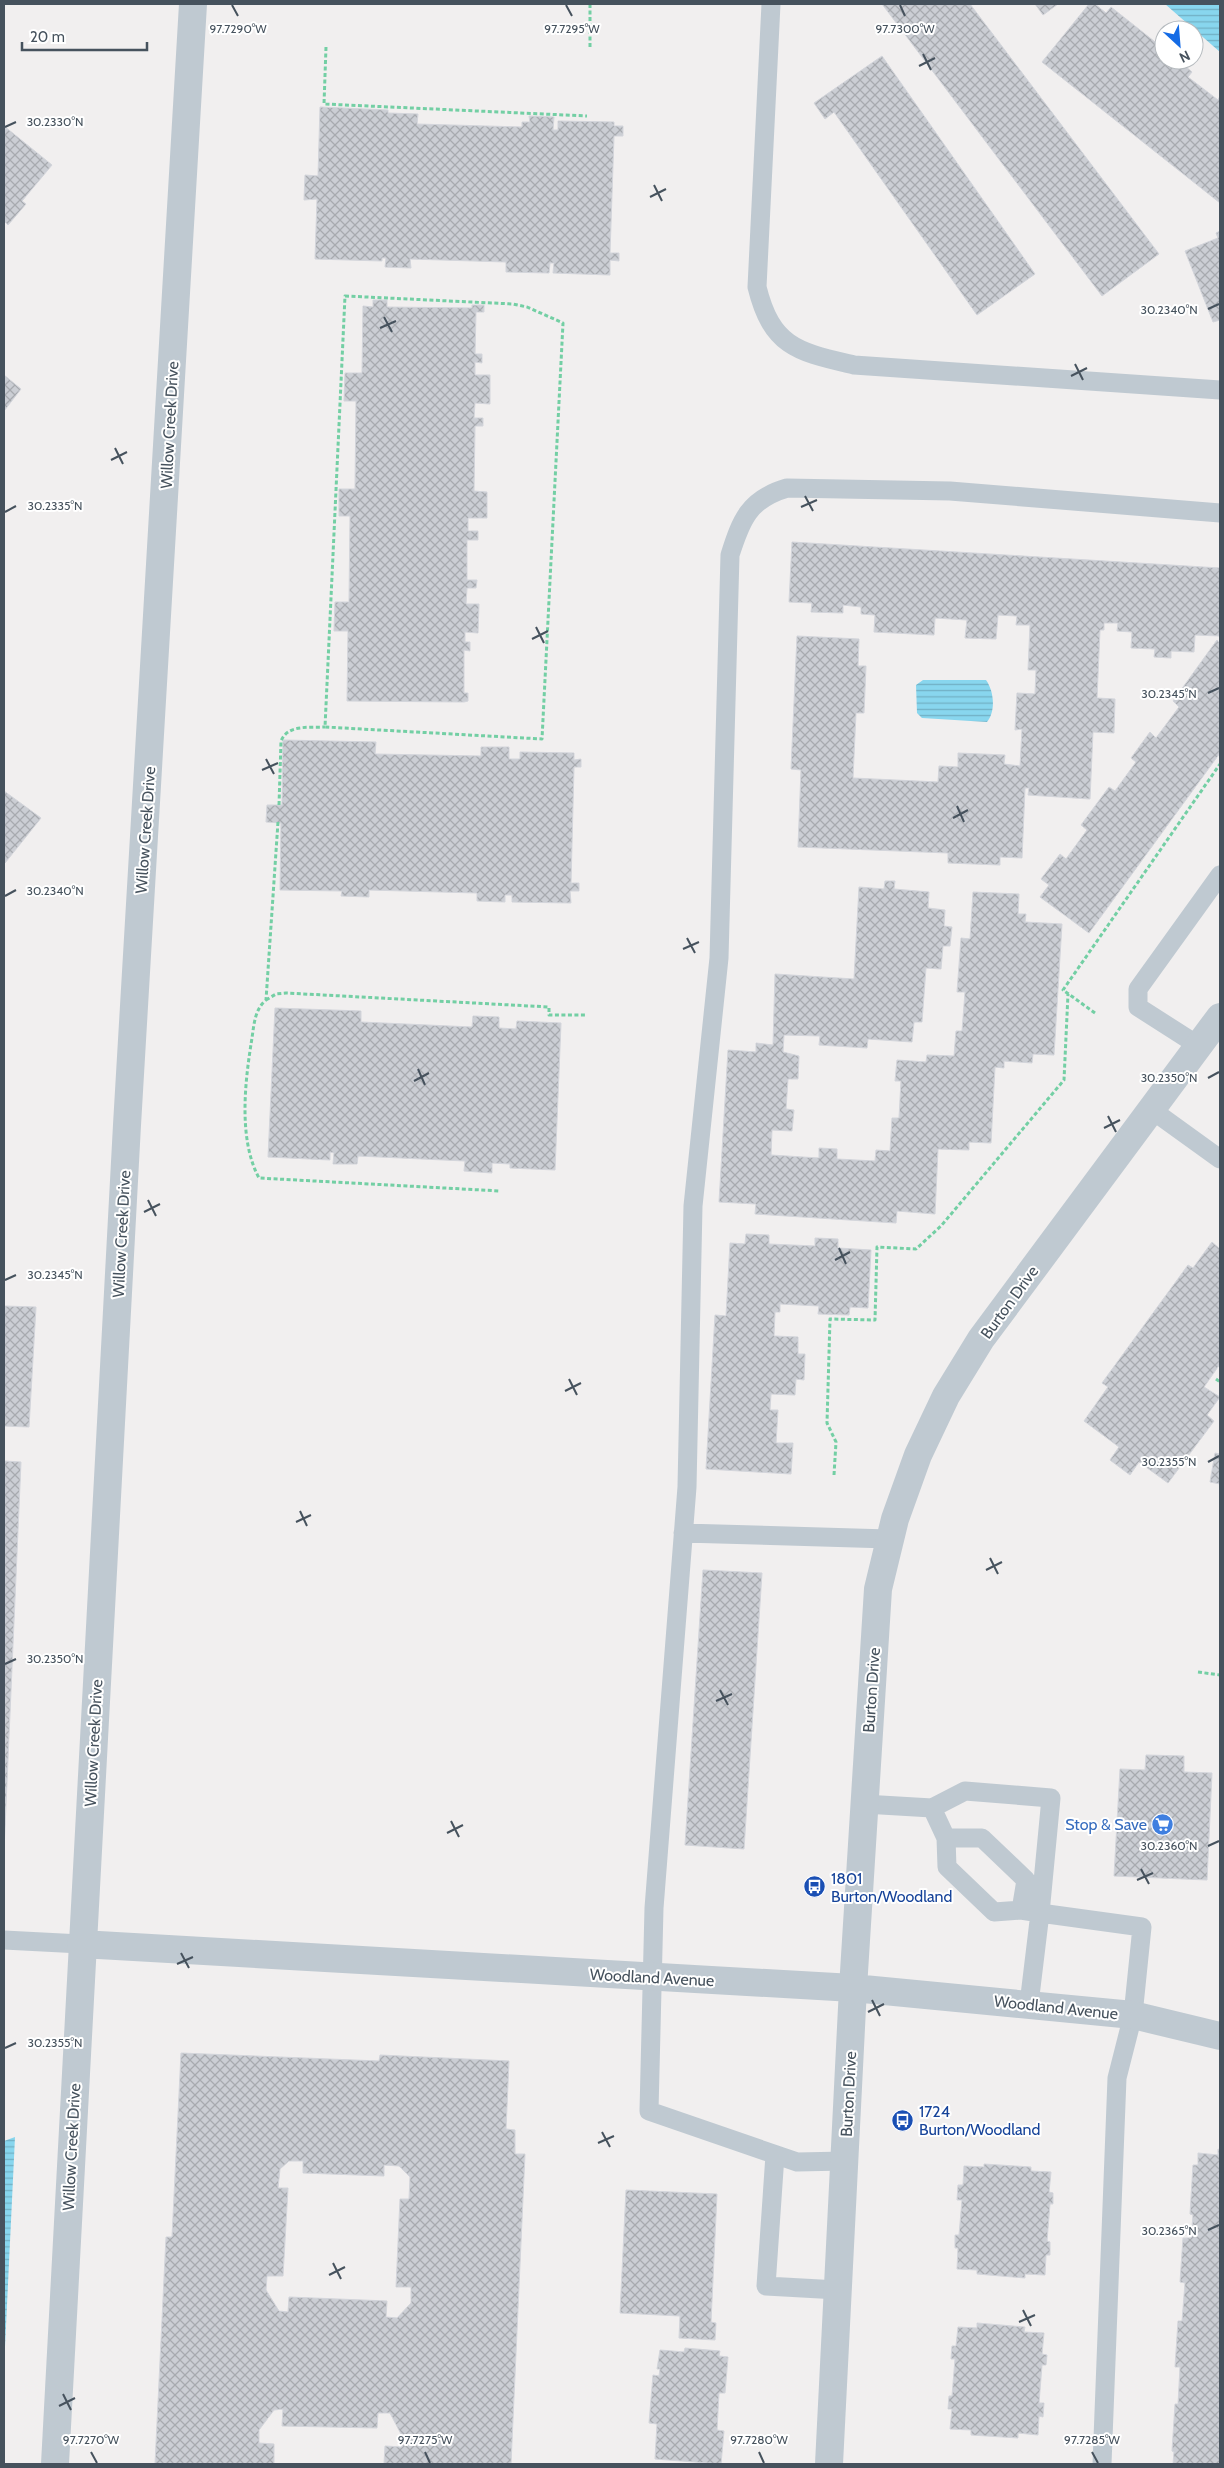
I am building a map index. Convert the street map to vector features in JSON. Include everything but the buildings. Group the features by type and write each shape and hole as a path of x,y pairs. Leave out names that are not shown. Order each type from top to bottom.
{"street":[{"name":"Willow Creek Drive","path":"55,2464 81,1944 193,4"},
{"name":"Burton Drive","path":"829,2464 864,1804 878,1589 889,1539 903,1493 921,1447 942,1403 981,1339 1220,1017"},
{"name":"Woodland Avenue","path":"81,1944 853,1988 1030,2004 1133,2016 1220,2036"}],"lane":[{"path":"771,4 757,287 761,303 770,323 785,342 808,354 854,365 1220,390"},
{"path":"845,2161 797,2162 649,2111 654,1908 687,1488 693,1206 720,958 730,555 746,514 756,503 773,492 787,488 950,491 1220,513"},
{"path":"1198,1046 1138,1007 1138,989 1220,875"},
{"path":"1152,1110 1220,1159"},
{"path":"684,1533 889,1539"},
{"path":"864,1804 932,1808 965,1791 1051,1798 1030,2004"},
{"path":"932,1808 946,1838 947,1867 994,1912 1021,1910 1142,1927 1133,2016 1117,2078 1102,2464"},
{"path":"946,1838 982,1838 1026,1880 1021,1910"},
{"path":"4,1940 81,1944"},
{"path":"774,2155 766,2286 838,2290"}],"path":[{"path":"590,4 590,48"},
{"path":"326,47 324,104 587,116"},
{"path":"279,805 281,741 286,732 298,728 325,727 542,739 562,323 527,307 513,304 345,296 325,727"},
{"path":"1095,1013 1063,990 1220,764"},
{"path":"266,1000 278,822"},
{"path":"500,1191 260,1178 253,1165 245,1113 245,1085 256,1016 260,1005 276,994 286,993 549,1007 549,1015 586,1015"},
{"path":"834,1475 836,1442 827,1423 830,1318 875,1320 877,1247 916,1249 941,1226 1064,1080 1068,994"},
{"path":"1216,1379 1220,1382"},
{"path":"1198,1672 1220,1676"}],"water":[{"path":"1165,4 1220,4 1220,52 1204,38 1204,20 1183,20"},
{"path":"923,680 986,680 991,690 993,701 992,712 987,722 922,718 917,713 916,685"},
{"path":"15,2137 4,2368 4,2141"}],"place":[{"name":"Stop & Save","path":"1163,1824"},
{"name":"1801 Burton/Woodland","path":"815,1887"},
{"name":"1724 Burton/Woodland","path":"903,2120"}]}
